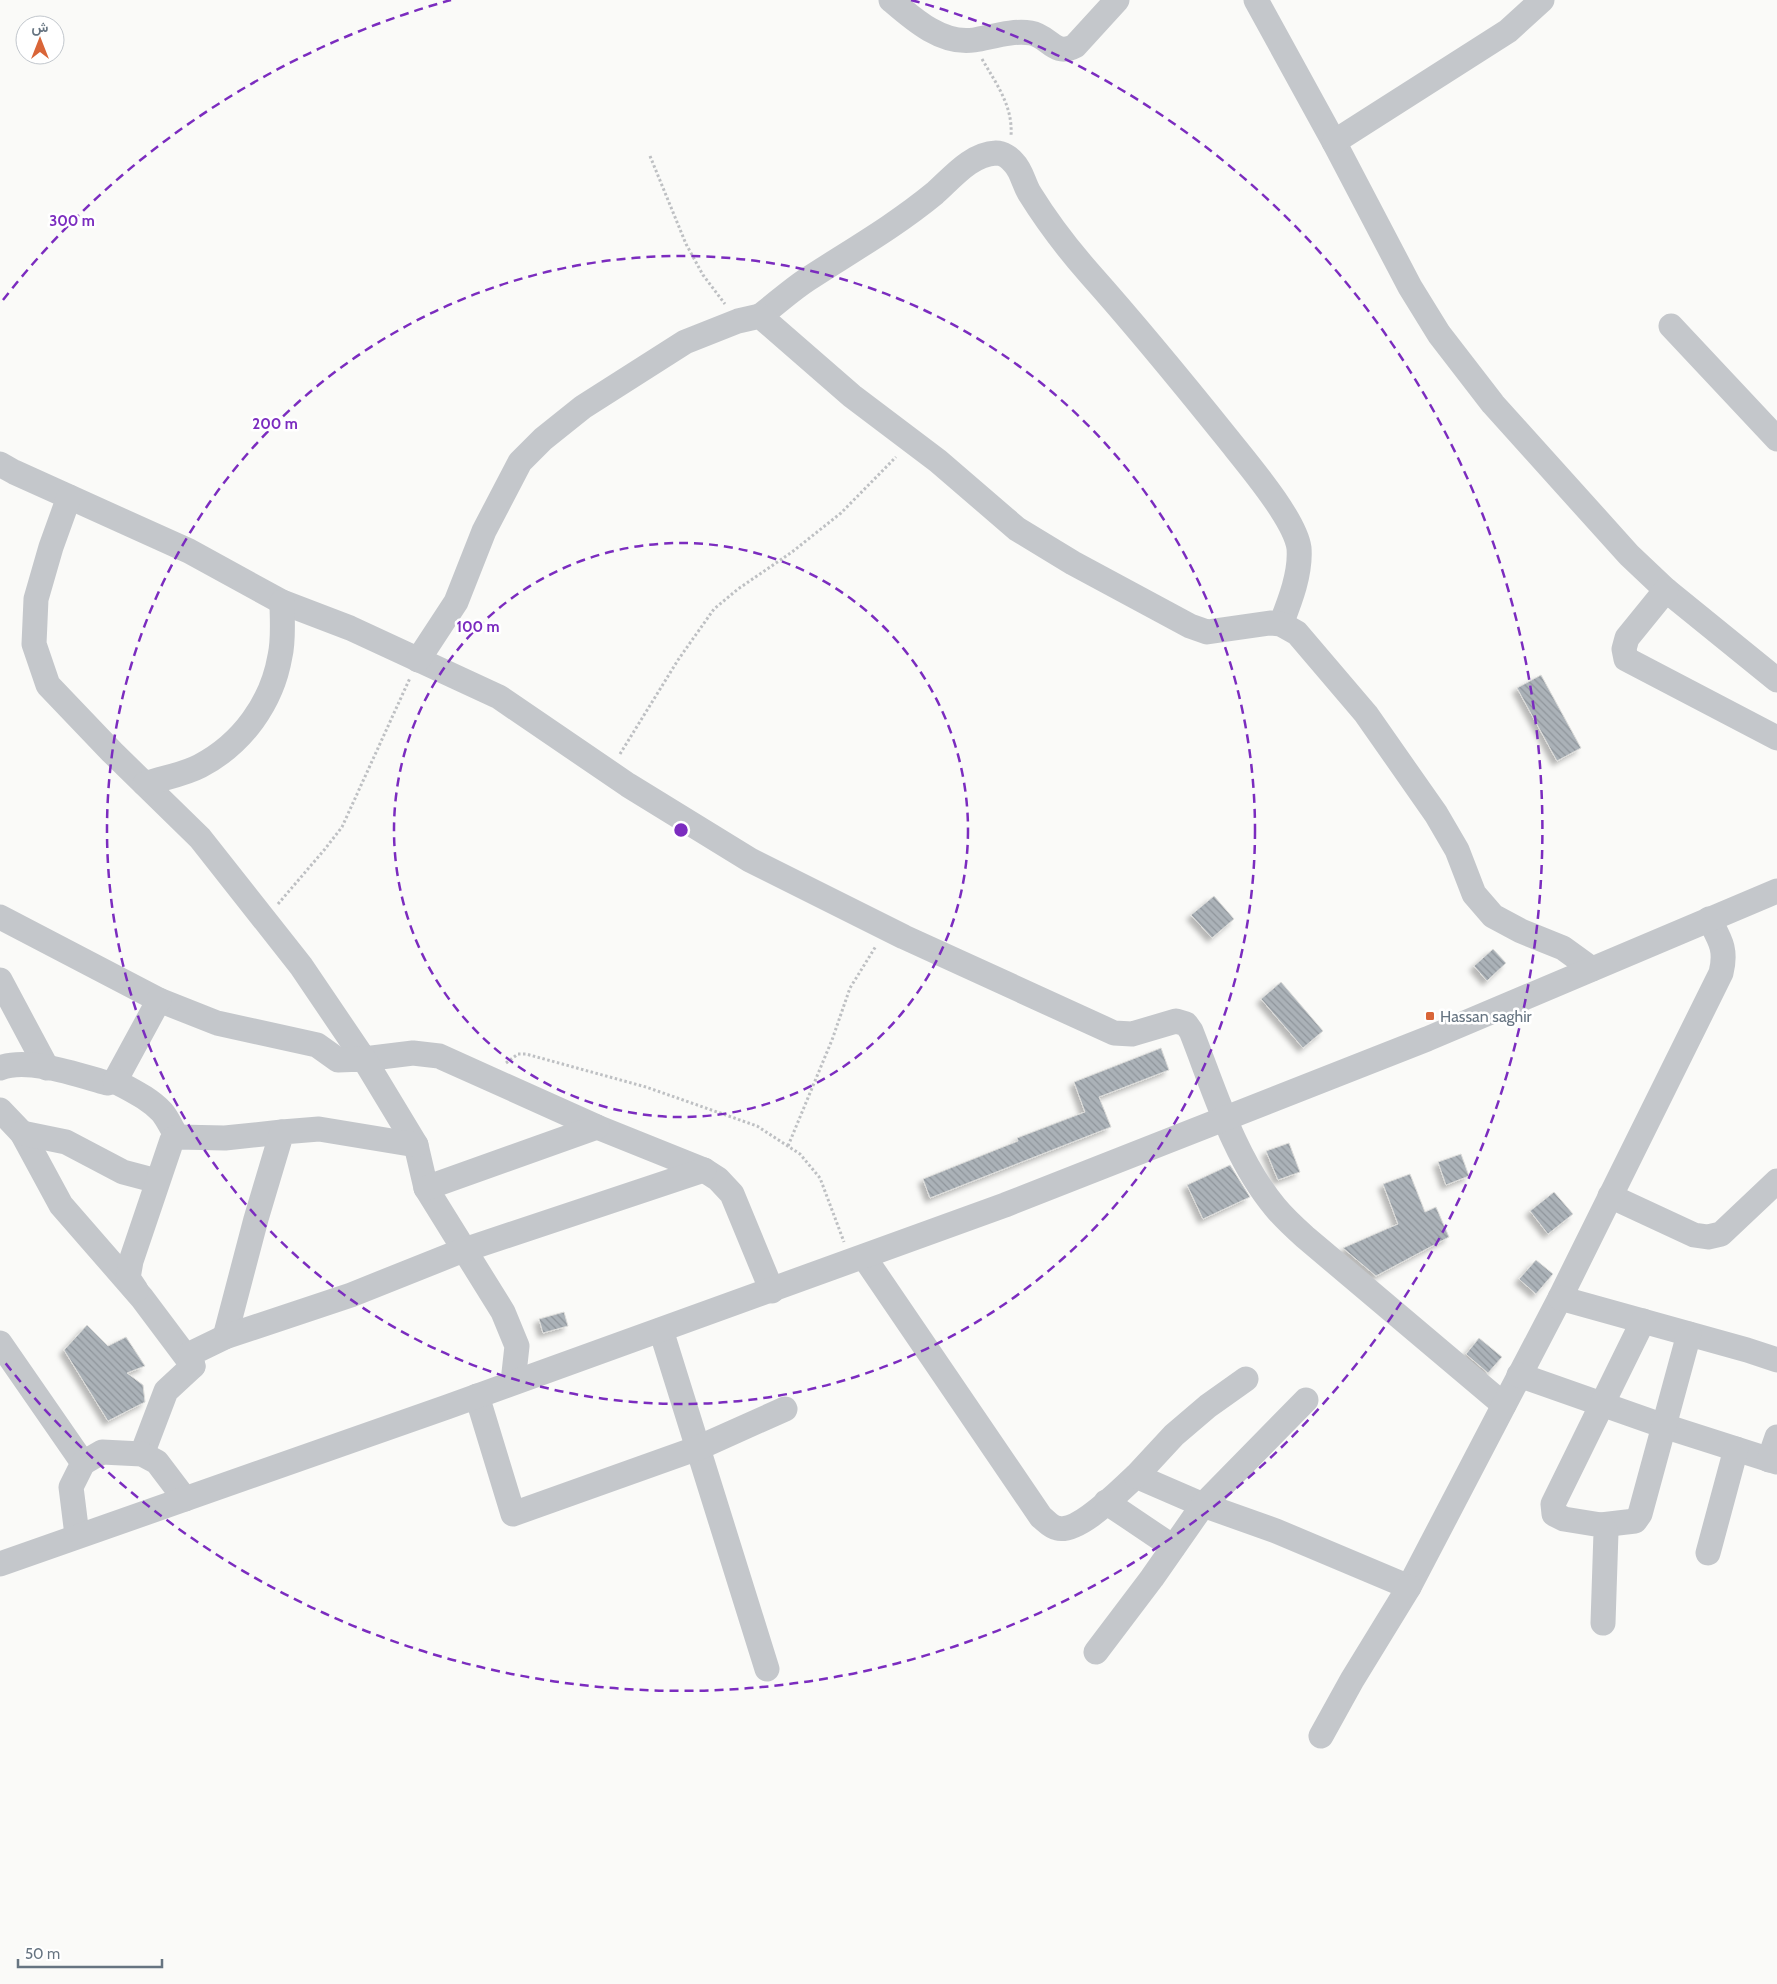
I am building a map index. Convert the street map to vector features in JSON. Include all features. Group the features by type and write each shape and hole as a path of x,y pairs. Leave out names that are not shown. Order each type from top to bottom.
{"street":[{"path":"891,0 922,27 941,35 971,40 1032,33 1061,50 1075,46 1117,0"},
{"path":"1256,0 1334,142 1410,287 1439,334 1493,404 1629,555 1666,590 1777,680"},
{"path":"1334,142 1508,31 1542,0"},
{"path":"418,660 456,602 484,531 520,462 543,439 583,407 685,342 749,318 891,227 934,194 968,163 983,156 996,153 1004,155 1016,164 1028,192 1060,239 1148,340 1259,478 1284,516 1296,537 1299,548 1299,565 1290,600 1281,624"},
{"path":"749,318 938,461 1016,529 1073,563 1190,626 1207,632 1262,624 1281,624 1298,633 1366,714 1436,814 1457,850 1474,894 1493,916 1521,931 1563,948 1592,969"},
{"path":"1671,326 1777,439"},
{"path":"0,464 189,551 282,602 350,628 499,697 609,772 750,860 886,928 1114,1033 1132,1034 1176,1021 1186,1024 1191,1030 1225,1119 1251,1172 1275,1207 1305,1237 1504,1405"},
{"path":"69,497 50,548 36,599 34,644 48,685 144,784 200,838 301,966 364,1059 416,1145 426,1188 466,1248 503,1312 517,1346 513,1382"},
{"path":"1666,590 1627,638 1624,649 1626,659 1777,738"},
{"path":"144,784 198,767 224,751 242,734 262,709 272,687 281,654 282,602"},
{"path":"0,1564 77,1535 477,1396 1005,1205 1427,1039 1777,891"},
{"path":"0,917 159,1000 217,1023 317,1045 338,1060 413,1053 439,1056 598,1127 704,1170 718,1180 732,1194 772,1290"},
{"path":"1321,1736 1352,1680 1409,1586 1504,1405 1560,1298 1721,973 1724,959 1723,948 1709,920"},
{"path":"0,980 47,1068"},
{"path":"115,1082 159,1000"},
{"path":"0,1068 9,1064 29,1064 107,1083 115,1082 138,1093 152,1103 163,1113 177,1137"},
{"path":"0,1110 22,1133 61,1205 142,1298"},
{"path":"426,1188 598,1127"},
{"path":"192,1366 128,1278 157,1181 172,1140 177,1137 225,1138 319,1129 416,1145"},
{"path":"225,1337 256,1219 282,1132"},
{"path":"22,1133 66,1142 123,1172 157,1181"},
{"path":"192,1366 190,1354 225,1337 351,1295 466,1248 468,1250 704,1170"},
{"path":"1610,1196 1694,1235 1708,1237 1722,1234 1777,1181"},
{"path":"858,1259 1041,1517 1054,1528 1064,1529 1074,1526 1106,1502 1136,1476 1174,1435 1208,1406 1246,1379"},
{"path":"1560,1298 1777,1360"},
{"path":"1643,1321 1604,1404 1553,1504 1554,1514 1564,1519 1601,1525 1635,1521 1640,1514 1688,1334"},
{"path":"661,1330 768,1669"},
{"path":"0,1343 83,1463"},
{"path":"142,1454 166,1391 192,1366"},
{"path":"1519,1375 1736,1449 1774,1453"},
{"path":"477,1396 513,1514 698,1448 785,1409"},
{"path":"1096,1652 1152,1578 1203,1505 1306,1400"},
{"path":"1708,1553 1736,1449"},
{"path":"77,1535 71,1487 83,1463 102,1452 142,1454 156,1462 185,1499"},
{"path":"1136,1476 1203,1505 1276,1532 1409,1586"},
{"path":"1106,1502 1173,1547"},
{"path":"1601,1525 1606,1532 1603,1623"}],"path":[{"path":"971,40 1006,100 1012,119 1009,159"},
{"path":"650,156 686,244 703,275 749,318"},
{"path":"609,772 678,660 714,610 738,589 792,552 841,513 912,441"},
{"path":"265,920 342,826 418,660"},
{"path":"788,1146 832,1040 850,988 886,928"},
{"path":"492,1081 508,1060 518,1054 526,1054 646,1086 757,1126 800,1154 820,1178 858,1259"}],"building":[{"path":"1541,675 1581,748 1557,761 1517,688"},
{"path":"1214,896 1234,919 1212,938 1191,915"},
{"path":"1493,949 1506,963 1487,981 1474,966"},
{"path":"1281,982 1323,1031 1303,1048 1261,999"},
{"path":"1161,1048 1169,1070 1099,1097 1111,1127 930,1198 923,1179 1018,1141 1017,1138 1085,1112 1074,1082"},
{"path":"1289,1143 1300,1172 1278,1180 1266,1151"},
{"path":"1461,1154 1469,1176 1446,1185 1438,1162"},
{"path":"1230,1165 1250,1197 1203,1219 1187,1185"},
{"path":"1410,1174 1425,1212 1436,1207 1449,1237 1376,1276 1343,1248 1398,1224 1383,1184"},
{"path":"1554,1192 1573,1214 1548,1234 1530,1211"},
{"path":"1536,1260 1553,1274 1536,1294 1519,1279"},
{"path":"564,1312 568,1326 543,1333 539,1319"},
{"path":"87,1325 108,1346 126,1337 145,1366 127,1373 143,1385 145,1402 108,1421 64,1350"},
{"path":"1479,1338 1502,1357 1488,1373 1466,1354"}],"place":[{"name":"Hassan saghir","path":"1430,1016"}]}
